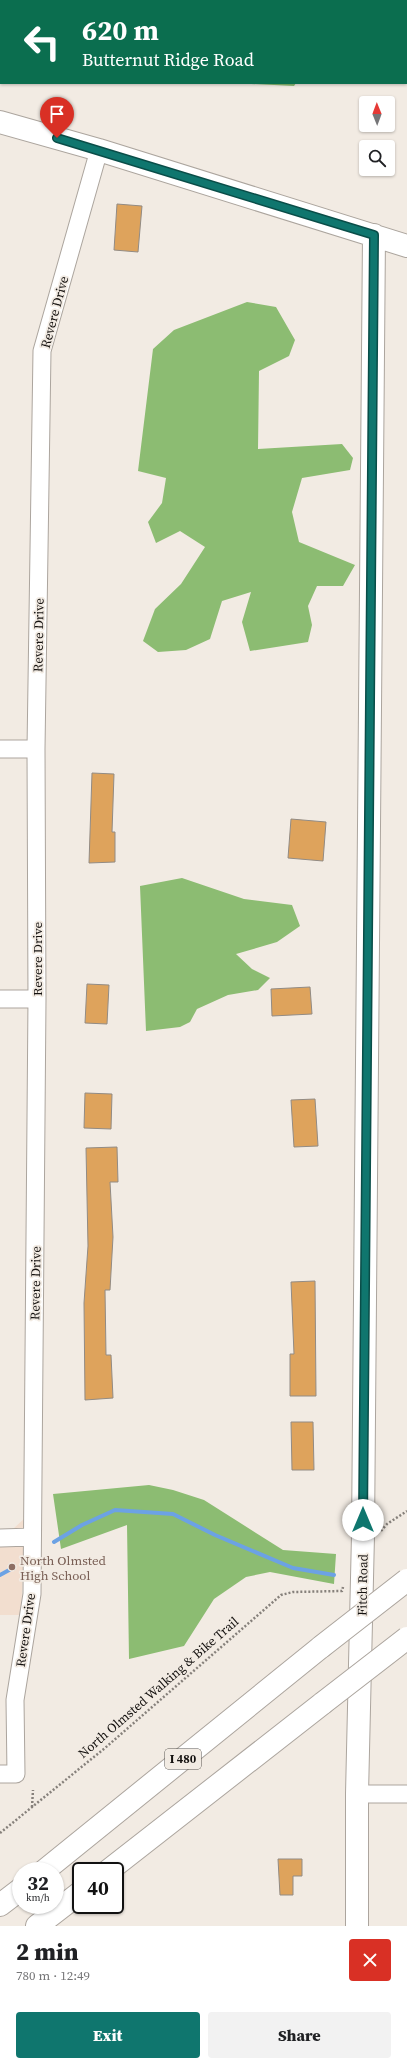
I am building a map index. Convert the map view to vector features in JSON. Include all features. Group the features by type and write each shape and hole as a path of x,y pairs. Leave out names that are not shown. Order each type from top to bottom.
{"main road":[{"path":"0,122 99,150 407,246"},
{"name":"Fitch Road","path":"357,1926 357,1794 363,1520 374,235"},
{"name":"I 480","path":"55,1862 321,1647 407,1580"},
{"path":"120,1862 407,1638"},
{"path":"0,1904 12,1895"},
{"path":"38,1926 72,1899"}],"street":[{"name":"Revere Drive","path":"8,1774 15,1700 32,1594 37,999 36,749 42,351 99,150"},
{"path":"0,748 36,749"},
{"path":"0,999 37,999"},
{"path":"0,1538 32,1537"},
{"path":"357,1794 407,1794"}],"path":[{"path":"375,1532 380,1532 387,1524 407,1511"},
{"name":"North Olmsted Walking & Bike Trail","path":"0,1832 168,1694 281,1595 293,1592 342,1591"},
{"path":"32,1807 33,1790"}],"shaded area":[{"name":"North Olmsted High School","path":"25,1518 21,1615 0,1615 0,1531 13,1529"}],"green space":[{"path":"253,84 295,84 294,86"},
{"path":"247,302 276,307 295,340 289,356 259,371 258,449 342,444 353,458 350,470 302,478 292,512 299,542 355,565 343,586 317,586 308,606 312,625 308,642 250,651 242,622 251,592 222,601 210,639 186,650 158,652 143,641 155,609 181,584 205,547 180,531 156,543 148,522 162,503 166,478 138,471 153,349 174,330"},
{"path":"182,878 244,899 292,905 300,926 277,942 236,954 252,969 270,978 258,990 228,995 197,1009 190,1022 180,1027 146,1031 140,886"},
{"path":"149,1485 173,1490 204,1500 283,1550 336,1554 334,1584 270,1572 246,1577 214,1599 184,1646 129,1659 127,1525 61,1549 53,1494"}],"building":[{"path":"117,204 142,206 138,252 114,250"},
{"path":"92,773 114,774 112,832 115,832 115,862 89,863"},
{"path":"291,819 326,822 323,861 288,858"},
{"path":"87,984 109,985 107,1024 85,1023"},
{"path":"310,987 312,1014 272,1016 271,989"},
{"path":"85,1093 112,1094 111,1129 84,1128"},
{"path":"315,1099 318,1146 294,1147 291,1100"},
{"path":"117,1147 118,1182 110,1182 113,1237 110,1290 105,1290 106,1355 111,1355 113,1398 85,1400 84,1303 88,1246 86,1148"},
{"path":"315,1281 316,1396 290,1396 290,1354 294,1354 291,1282"},
{"path":"291,1422 313,1422 314,1470 292,1470"},
{"path":"278,1859 302,1859 302,1876 293,1876 293,1895 280,1895"}],"waterway":[{"path":"54,1542 82,1525 115,1510 173,1514 215,1535 293,1568 334,1575"},
{"path":"0,1575 11,1569"}],"place":[{"name":"North Olmsted High School","path":"12,1567"}],"route":[{"path":"57,138 374,235 363,1520"}]}
